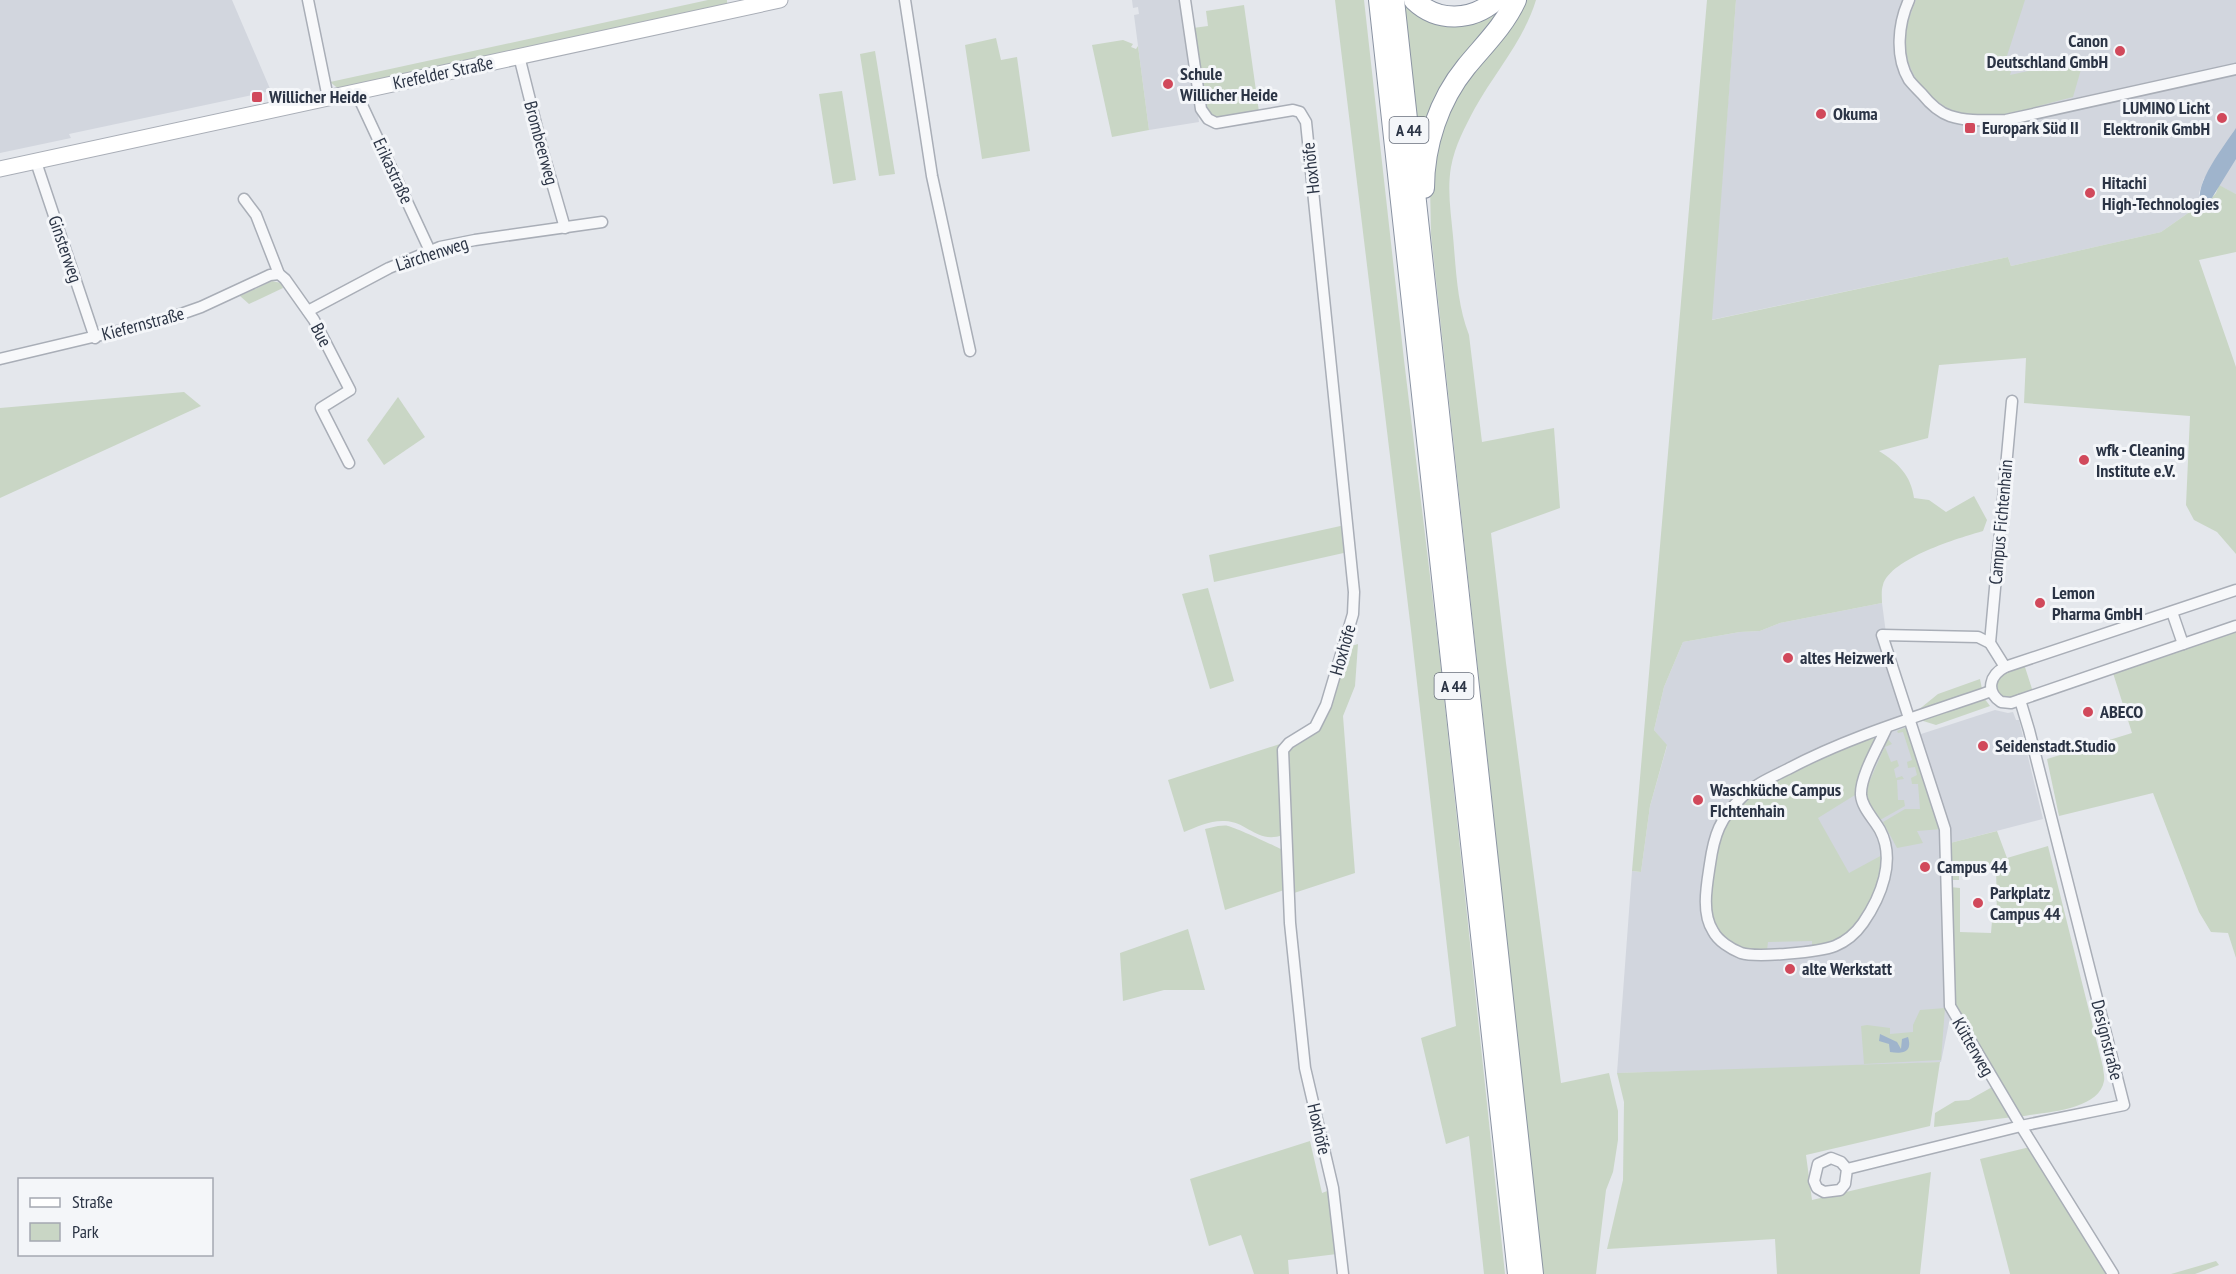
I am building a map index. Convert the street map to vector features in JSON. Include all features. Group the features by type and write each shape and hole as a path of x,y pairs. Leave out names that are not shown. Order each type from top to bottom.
{"highway":[{"name":"A 44","path":"1379,0 1518,1274"},
{"name":"A 44","path":"1394,0 1533,1274"},
{"path":"1414,0 1435,14 1456,17 1476,13 1496,0"},
{"path":"1423,260 1425,171 1437,120 1460,74 1500,27 1516,0"}],"main road":[{"name":"Krefelder Straße","path":"0,169 780,0"}],"street":[{"path":"308,0 328,98"},
{"path":"905,0 932,176 970,351"},
{"name":"Hoxhöfe","path":"1185,0 1201,109 1208,119 1216,123 1293,110 1300,112 1306,122 1354,592 1353,614 1326,705 1315,726 1283,750 1285,846 1290,923 1305,1068 1333,1188 1343,1274"},
{"path":"1909,0 1899,33 1902,58 1909,80 1930,104 1953,117 1979,121 2006,120 2236,69"},
{"name":"Brombeerweg","path":"519,56 565,228"},
{"name":"Erikastraße","path":"356,92 430,251"},
{"name":"Ginsterweg","path":"38,161 38,168 95,338"},
{"name":"Bue","path":"244,199 256,215 279,274 308,311 350,390 321,408 349,463"},
{"name":"Lärchenweg","path":"308,311 389,268 430,251 475,240 602,222"},
{"name":"Kiefernstraße","path":"0,359 95,338 182,314 270,275 279,274"},
{"name":"Campus Fichtenhain","path":"1990,643 2012,401"},
{"path":"2236,590 2005,667 1994,675 1990,686 1991,691 2001,702 2020,700 2236,626"},
{"path":"2172,612 2183,644"},
{"path":"1910,720 1882,635 1978,637 1990,643 2005,667"},
{"path":"1887,727 1862,783 1861,796 1885,839 1888,854 1885,876 1877,898 1863,924 1844,941 1821,950 1754,955 1724,944 1712,931 1708,918 1707,884 1714,838 1730,810 1742,796 1762,782 1804,761 1887,727 1991,691"},
{"name":"Designstraße","path":"1846,1169 2021,1126 2124,1105 2020,700"},
{"name":"Kütterweg","path":"1910,720 1945,829 1950,1006 2113,1274"}],"shaded area":[{"path":"0,0 232,0 271,91 69,134 71,138 0,153"},
{"name":"Schule Willicher Heide","path":"1132,0 1182,0 1199,122 1149,130 1134,15 1139,14 1138,7 1133,8"},
{"path":"1736,0 2236,0 2236,194 2204,178 2199,193 2201,204 2161,232 2011,266 2008,257 1711,320"},
{"path":"1882,603 1887,641 1915,727 1950,876 1953,1003 1941,1062 1617,1073 1632,871 1641,872 1650,806 1667,746 1654,730 1664,687 1683,642 1740,632 1760,631 1780,623"},
{"path":"1995,710 2013,712 2016,720 2019,720 2043,819 1950,843 1918,735"}],"green space":[{"path":"708,0 727,0 727,6 340,90 330,82"},
{"path":"1335,0 1364,0 1440,659 1505,1274 1484,1274 1469,1136 1446,1144 1421,1038 1456,1026"},
{"path":"1404,0 1410,0 1422,11 1510,0 1421,162"},
{"path":"1522,0 1536,0 1524,29 1475,108 1461,136 1451,167 1449,184 1458,286 1469,335 1482,442 1554,428 1560,508 1491,533 1561,1083 1609,1073 1618,1111 1618,1140 1613,1172 1606,1190 1596,1274 1543,1274 1431,234 1430,185 1434,148 1455,93"},
{"path":"1707,0 1736,0 1712,320 2008,257 2011,266 2161,232 2201,204 2205,205 2216,193 2219,185 2236,194 2236,252 2199,260 2236,367 2236,554 2217,532 2194,520 2186,505 2190,416 2024,403 2026,358 1939,365 1928,438 1879,451 1903,470 1914,498 1929,500 1946,512 1974,496 1987,520 1983,531 1927,550 1899,566 1889,575 1883,585 1882,603 1780,623 1760,631 1740,632 1683,642 1664,687 1654,730 1667,745 1650,806 1641,872 1632,871"},
{"path":"1916,0 2025,0 2006,59 2014,61 2010,75 2084,59 2073,97 1990,116 1963,114 1937,102 1918,81 1906,55 1906,30"},
{"path":"1244,5 1259,112 1215,119 1209,116 1203,105 1193,28 1208,26 1206,11"},
{"path":"996,38 1001,60 1017,57 1030,151 982,159 965,45"},
{"path":"1123,40 1133,44 1131,47 1136,49 1138,46 1149,130 1112,137 1092,45"},
{"path":"875,51 895,174 879,176 860,54"},
{"path":"842,91 856,180 833,184 819,94"},
{"path":"272,281 281,283 283,288 249,304 240,296"},
{"path":"184,392 201,406 0,498 0,408"},
{"path":"398,397 425,437 384,465 367,440"},
{"path":"1345,525 1348,552 1214,582 1209,555"},
{"path":"1208,588 1234,681 1210,689 1182,594"},
{"path":"2236,631 2236,958 2228,933 2211,932 2199,912 2153,793 2059,816 2047,759 2132,733 2113,673"},
{"path":"1358,644 1355,686 1343,716 1355,873 1291,894 1287,748 1321,728 1335,692 1348,647"},
{"path":"2024,664 2033,692 2010,698 1997,693 1995,681 2001,673"},
{"path":"1980,679 1982,689 1917,711 1938,694"},
{"path":"1984,698 1990,706 1936,725 1920,720"},
{"path":"1909,726 1942,829 1917,831 1923,843 1897,848 1883,822 1905,809 1920,809 1918,784 1912,784 1911,778 1917,775 1915,767 1908,768 1907,762 1912,760 1903,732 1898,733 1897,731"},
{"path":"1872,735 1875,737 1860,773 1855,795 1818,818 1849,873 1884,854 1871,903 1865,915 1858,925 1840,941 1812,948 1812,941 1768,942 1767,950 1746,949 1732,943 1714,922 1710,898 1714,856 1729,817 1766,785 1783,775"},
{"path":"1888,739 1892,744 1885,747 1891,762 1897,760 1899,766 1894,769 1896,778 1902,776 1904,779 1897,780 1898,800 1904,800 1905,806 1880,820 1867,799 1867,787"},
{"path":"1280,744 1283,835 1266,837 1233,822 1225,821 1209,823 1184,832 1168,780"},
{"path":"1218,826 1232,827 1284,851 1284,890 1225,910 1205,829"},
{"path":"1997,831 2007,858 2048,846 2104,1078 2100,1091 2092,1099 2069,1108 2019,1117 1953,1006 1950,887 1960,888 1960,932 1991,933 1992,921 1997,918 1996,865 1988,868 1984,864 1959,867 1959,880 1950,880 1950,843"},
{"path":"1188,929 1205,990 1164,990 1123,1001 1120,953"},
{"path":"1945,1008 1941,1060 1864,1064 1861,1026 1890,1028 1890,1034 1913,1032 1913,1025 1920,1010"},
{"path":"1940,1062 1930,1126 1806,1155 1812,1200 1931,1172 1920,1274 1777,1274 1775,1239 1607,1249 1623,1180 1624,1102 1617,1073"},
{"path":"1994,1086 2013,1117 1934,1127 1935,1113 1955,1101 1969,1100"},
{"path":"1310,1141 1322,1193 1330,1190 1337,1254 1288,1260 1289,1274 1254,1274 1241,1235 1209,1246 1190,1179"},
{"path":"2030,1147 2111,1274 2010,1274 1980,1159"},
{"path":"2216,1261 2219,1265 2195,1274 2171,1274"}],"water":[{"path":"2236,128 2236,159 2210,201 2205,205 2201,204 2200,196 2206,176"},
{"path":"1880,1034 1897,1042 1901,1049 1902,1039 1908,1037 1908,1049 1899,1053 1890,1052 1889,1044 1879,1041"}],"place":[{"name":"Canon Deutschland GmbH","path":"2120,51"},
{"name":"Schule Willicher Heide","path":"1168,84"},
{"name":"Willicher Heide","path":"257,97"},
{"name":"Okuma","path":"1821,114"},
{"name":"LUMINO Licht Elektronik GmbH","path":"2222,118"},
{"name":"Europark Süd II","path":"1970,128"},
{"name":"Hitachi High-Technologies","path":"2090,193"},
{"name":"wfk - Cleaning Institute e.V.","path":"2084,460"},
{"name":"Lemon Pharma GmbH","path":"2040,603"},
{"name":"altes Heizwerk","path":"1788,658"},
{"name":"ABECO","path":"2088,712"},
{"name":"Seidenstadt.Studio","path":"1983,746"},
{"name":"Waschküche Campus FIchtenhain","path":"1698,800"},
{"name":"Campus 44","path":"1925,867"},
{"name":"Parkplatz Campus 44","path":"1978,903"},
{"name":"alte Werkstatt","path":"1790,969"}]}
